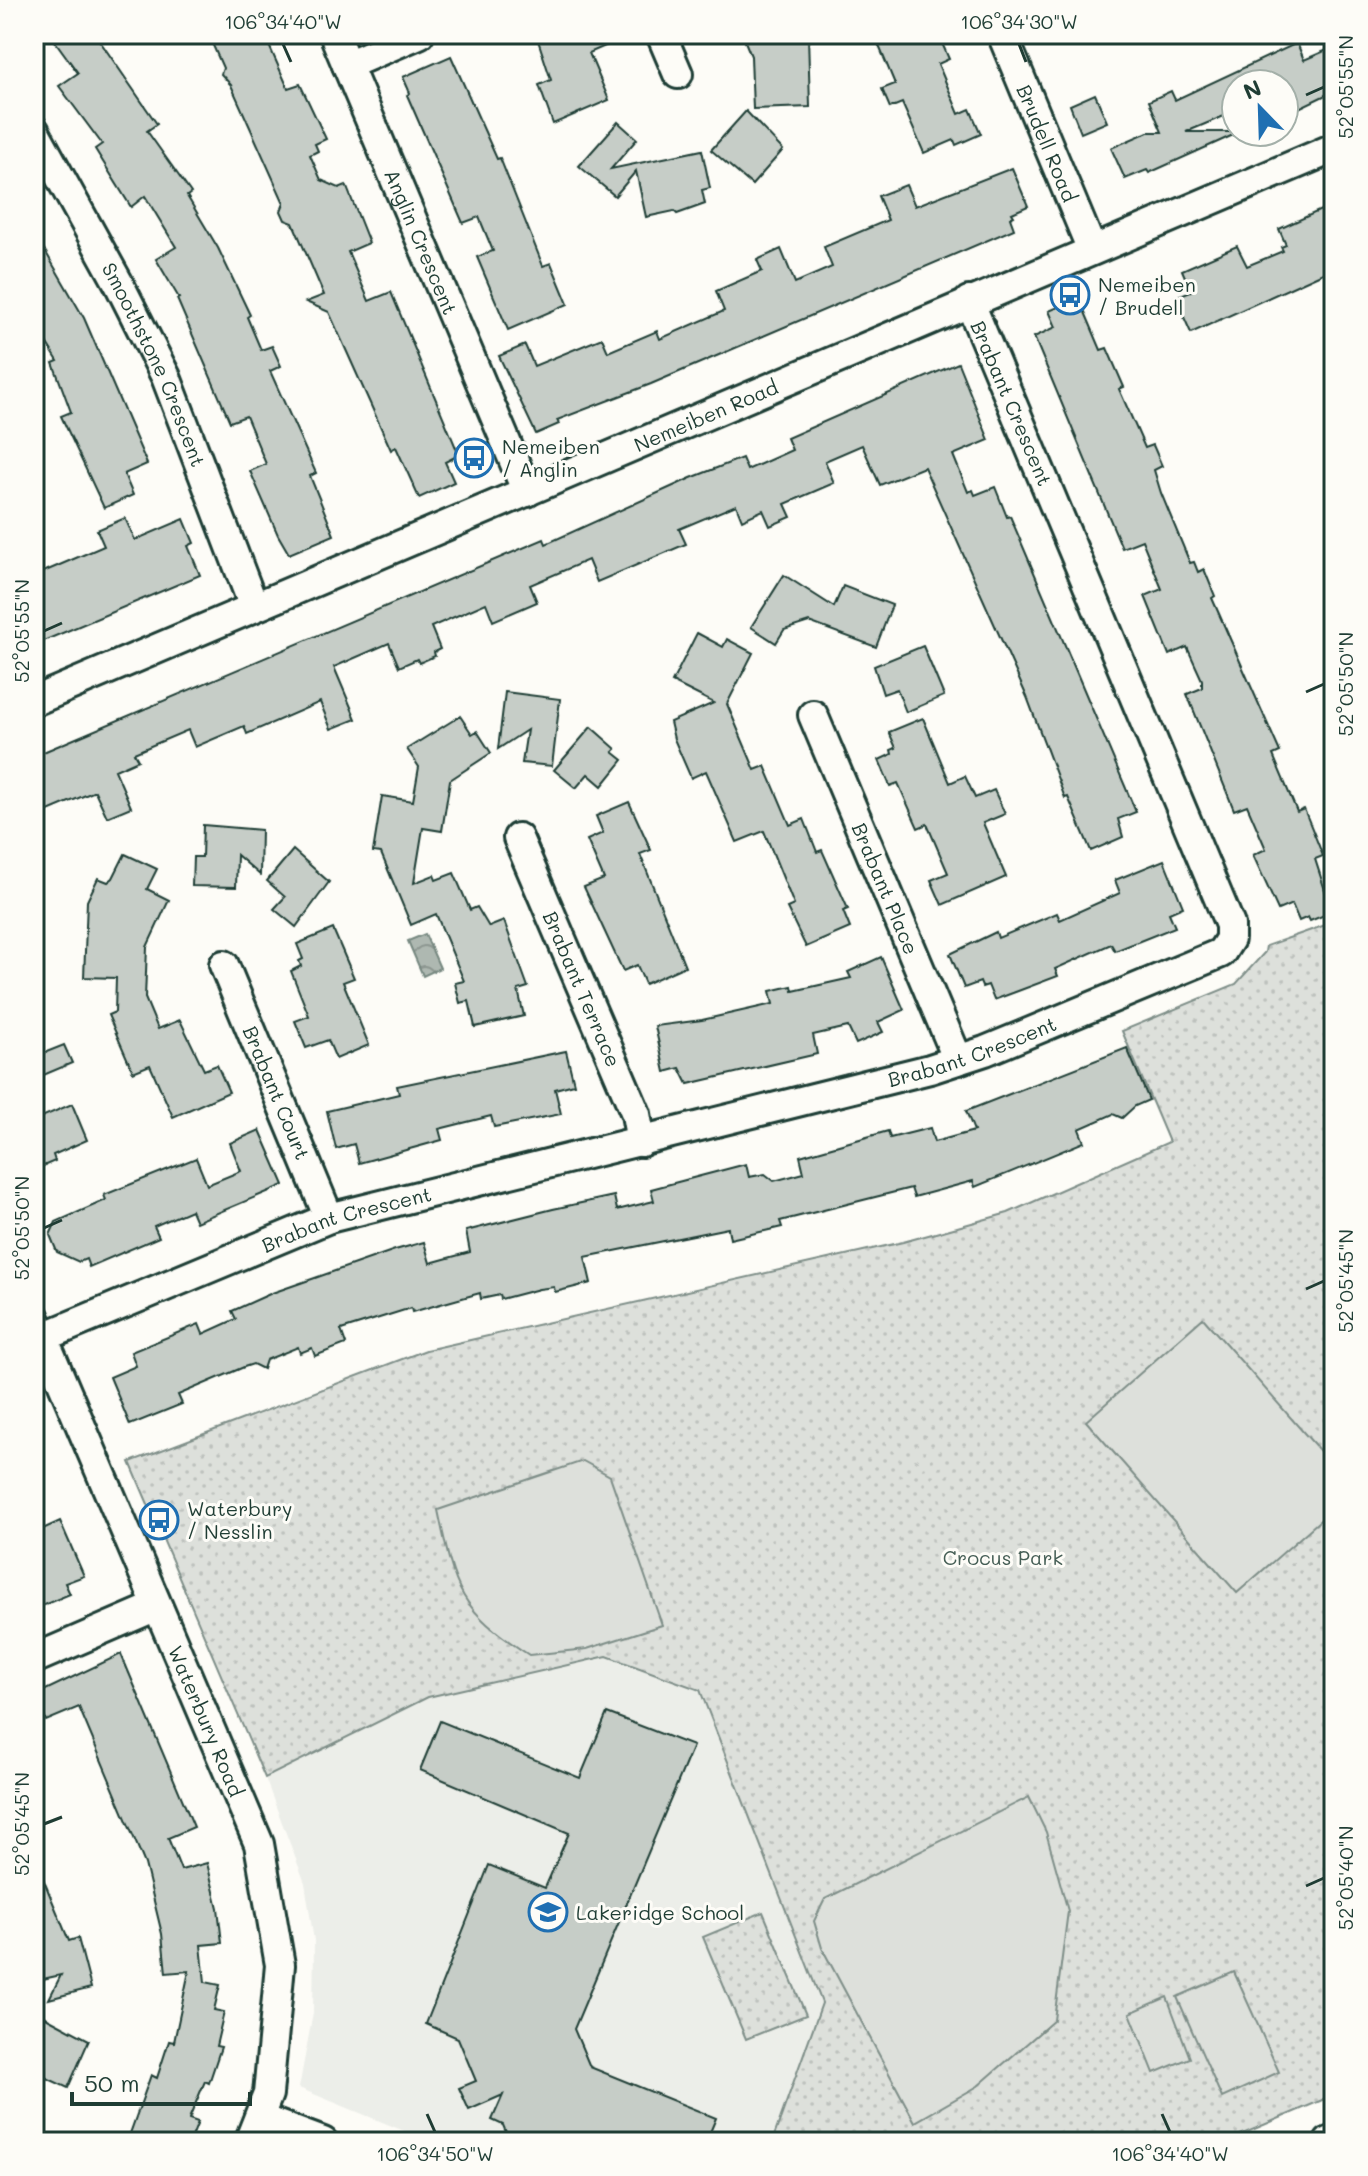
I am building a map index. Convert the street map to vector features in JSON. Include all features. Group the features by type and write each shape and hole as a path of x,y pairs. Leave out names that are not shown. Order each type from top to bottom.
{"street":[{"name":"Anglin Crescent","path":"334,34 527,492"},
{"path":"347,65 419,34"},
{"path":"661,34 678,74"},
{"name":"Brudell Road","path":"1002,34 1092,250"},
{"name":"Smoothstone Crescent","path":"34,130 166,377 254,607"},
{"name":"Nemeiben Road","path":"34,701 1334,148"},
{"name":"Brabant Crescent","path":"37,1331 329,1218 958,1060 1214,958 1230,939 1230,925 969,301"},
{"name":"Brabant Place","path":"813,715 958,1060"},
{"name":"Brabant Terrace","path":"518,838 636,1114 641,1142"},
{"name":"Brabant Court","path":"224,965 329,1218"},
{"name":"Waterbury Road","path":"37,1331 259,1844 280,1965 268,2094 254,2130"},
{"path":"34,1659 157,1606"},
{"path":"254,2130 323,2142"}],"shaded area":[{"name":"Lakeridge School","path":"607,1656 700,1690 822,2003 772,2142 431,2142 299,2088 313,2013 314,1941 305,1883 265,1778 428,1697"}],"green space":[{"name":"Crocus Park","path":"1334,922 1334,2095 1224,2142 772,2142 822,2003 700,1690 607,1656 428,1697 265,1778 130,1462 426,1350 903,1242 1008,1213 1169,1142 1122,1031 1236,984 1265,952 1266,946"},
{"path":"1203,1318 1334,1467 1334,1508 1237,1593 1086,1421"},
{"path":"583,1461 610,1476 662,1625 587,1649 529,1655 487,1624 463,1595 449,1560 438,1510"},
{"path":"1029,1797 1046,1832 1068,1911 1054,2020 978,2086 915,2122 822,1948 814,1921 825,1899"},
{"path":"763,1912 806,2015 746,2039 703,1937"},
{"path":"1234,1972 1279,2072 1222,2098 1177,1997"},
{"path":"1167,1997 1190,2058 1154,2073 1130,2013"}],"water":[{"path":"425,934 440,968 423,976 408,941"}],"building":[{"path":"66,34 95,34 157,124 147,131 191,193 187,196 218,248 250,315 247,317 261,350 272,346 281,366 270,371 316,473 310,476 334,535 289,554 278,535 250,471 266,464 246,416 230,422 179,298 156,259 176,247 145,196 131,207 95,149 102,144 59,86 78,73 55,41"},
{"path":"208,34 264,34 288,88 300,84 326,139 315,144 318,151 310,155 321,180 339,188 346,185 369,243 348,252 369,301 391,292 459,455 445,462 454,482 419,498 396,447 391,450 329,312 306,302 324,295 293,223 285,220 281,211 284,203 231,85 221,74 223,68"},
{"path":"536,34 633,34 589,53 609,100 553,124 539,85 551,80"},
{"path":"742,34 808,34 810,107 753,109 751,56"},
{"path":"874,34 938,34 949,59 938,64 959,114 970,109 981,134 956,145 954,140 924,153 902,103 890,108 882,89 895,84"},
{"path":"1297,43 1304,60 1334,47 1334,91 1300,108 1300,68 1243,68"},
{"path":"451,56 497,159 500,158 543,266 551,263 568,304 508,330 477,257 493,251 479,217 463,223 407,95 410,93 403,77"},
{"path":"1220,79 1220,118 1186,132 1220,132 1220,141 1149,173 1147,170 1125,179 1111,148 1148,132 1162,132 1149,101 1171,91 1175,100"},
{"path":"1095,94 1107,122 1081,133 1070,105"},
{"path":"746,111 783,150 752,185 711,150"},
{"path":"618,122 637,139 611,169 702,150 710,188 702,190 705,204 677,214 674,211 646,217 636,171 615,196 579,166"},
{"path":"1012,168 1028,206 1012,213 1014,216 1010,218 1014,229 651,384 557,420 559,424 536,434 499,356 525,345 534,366 602,338 608,352 657,331 660,339 724,311 716,291 762,271 757,260 781,249 795,283 832,267 824,247 888,220 878,196 906,185 915,206"},
{"path":"1334,204 1334,268 1191,333 1175,297 1191,291 1182,270 1237,246 1247,266 1283,251 1281,247 1286,245 1279,229"},
{"path":"34,232 84,318 147,464 124,474 133,495 104,508 61,416 71,412 53,363 58,361 34,323"},
{"path":"1079,298 1101,350 1107,348 1124,387 1119,389 1145,448 1153,445 1162,466 1154,470 1161,493 1190,563 1194,562 1198,572 1204,569 1215,596 1212,598 1280,752 1273,755 1297,812 1304,809 1323,856 1315,859 1332,912 1310,921 1308,917 1299,921 1292,904 1278,910 1253,855 1266,849 1247,805 1234,810 1187,694 1202,688 1202,680 1187,647 1169,655 1145,596 1162,589 1142,540 1122,548 1034,337 1056,327 1049,311"},
{"path":"958,363 989,440 953,455 968,492 973,490 975,495 995,487 1007,517 1010,516 1136,812 1118,819 1123,837 1091,851 1068,797 1065,798 1027,697 924,467 880,485 862,445 825,461 834,483 785,504 791,517 770,526 763,510 742,520 736,505 679,529 686,544 597,582 588,560 530,585 537,602 493,621 486,603 431,627 440,649 434,652 435,656 419,663 417,659 399,667 389,643 334,667 356,719 331,729 320,702 247,734 244,726 195,747 188,730 134,753 138,760 115,770 131,807 107,817 95,791 34,817 34,756 544,539 546,544 691,478 742,458 747,470 792,450 787,438"},
{"path":"125,518 135,540 184,519 194,543 188,546 200,575 34,645 34,576 104,546 97,530"},
{"path":"784,575 834,607 843,586 892,605 876,647 809,622 784,630 776,643 751,627"},
{"path":"697,633 723,647 727,639 753,653 727,704 755,770 765,766 790,825 804,819 817,852 822,850 848,909 843,911 850,928 806,947 787,908 794,905 764,831 737,842 706,771 691,778 674,739 670,722 714,703 672,682"},
{"path":"923,646 944,696 906,712 897,689 883,694 874,666"},
{"path":"505,692 560,699 552,766 522,763 527,730 498,749"},
{"path":"460,716 472,734 477,731 491,753 450,780 442,831 423,828 414,883 434,875 436,880 454,873 470,910 477,907 489,927 504,921 528,987 518,990 524,1016 475,1027 469,1001 460,1003 455,983 464,981 436,914 411,925 381,853 373,852 382,796 413,801 419,767 407,749"},
{"path":"923,718 950,783 965,776 975,798 994,790 1005,814 983,823 1006,877 942,905 931,880 948,873 927,824 918,828 898,783 890,786 879,760 892,754 891,750 896,748 889,732"},
{"path":"591,727 616,749 613,752 623,760 602,786 588,774 576,788 554,770"},
{"path":"629,802 651,850 640,854 685,966 645,984 637,965 623,971 584,887 604,879 587,840 603,833 596,816"},
{"path":"203,825 261,830 260,875 237,855 236,887 192,886 193,857 202,857"},
{"path":"293,850 329,882 296,927 274,909 285,897 267,881"},
{"path":"125,854 157,869 147,889 169,900 147,947 145,998 158,1029 180,1020 204,1070 217,1065 229,1092 173,1117 150,1065 133,1072 108,1015 115,1012 116,978 84,977 87,901 98,878 108,882 113,878"},
{"path":"1164,860 1183,907 1169,913 1175,927 1115,951 1111,944 1055,969 1058,976 994,1000 988,985 982,987 980,982 964,988 950,954 996,932 998,938 1057,913 1060,920 1120,893 1115,880"},
{"path":"333,929 354,978 343,982 369,1045 336,1059 328,1040 306,1048 295,1021 309,1016 291,971 301,966 299,961 303,959 297,944"},
{"path":"881,957 904,1010 878,1022 883,1032 856,1044 848,1027 813,1035 817,1054 688,1084 680,1068 665,1072 655,1026 702,1020 773,1004 770,991 792,986 793,991 851,978 848,972"},
{"path":"64,1045 72,1063 34,1079 34,1057"},
{"path":"1127,1048 1149,1100 1135,1106 1122,1118 1113,1114 1079,1129 1084,1142 975,1187 973,1181 914,1197 911,1188 780,1221 782,1227 730,1239 728,1228 585,1257 591,1283 555,1292 554,1287 539,1289 501,1299 500,1295 481,1299 480,1293 412,1312 411,1308 341,1330 346,1344 315,1356 312,1348 300,1353 298,1347 266,1360 263,1369 253,1364 244,1367 178,1395 182,1404 130,1425 110,1377 136,1366 131,1352 199,1324 203,1334 236,1319 232,1311 272,1293 395,1250 424,1242 430,1263 470,1252 466,1231 553,1209 614,1196 617,1210 654,1201 651,1189 746,1164 749,1177 765,1174 774,1181 804,1173 800,1156 888,1131 890,1138 930,1128 934,1142 974,1131 966,1111"},
{"path":"566,1051 574,1084 555,1089 561,1114 494,1127 491,1116 439,1129 442,1140 359,1163 354,1144 336,1149 327,1111 399,1094 397,1086"},
{"path":"72,1104 87,1140 53,1155 55,1161 34,1170 34,1111 37,1119"},
{"path":"260,1130 284,1185 196,1222 191,1210 154,1226 159,1237 89,1267 86,1259 79,1262 57,1252 50,1235 56,1222 106,1200 104,1195 196,1158 207,1185 241,1171 230,1143"},
{"path":"60,1521 84,1576 65,1583 70,1594 34,1609 34,1533"},
{"path":"121,1654 194,1827 168,1838 181,1870 207,1863 218,1908 222,1943 201,1945 205,1982 220,1985 214,2010 224,2012 216,2046 221,2047 209,2083 205,2081 189,2119 198,2122 190,2142 127,2142 151,2075 157,2078 169,2041 174,2042 189,1971 166,1973 162,1934 145,1864 79,1707 46,1721 35,1695"},
{"path":"607,1713 693,1746 574,2029 590,2067 716,2118 706,2142 547,2142 521,2132 508,2137 503,2125 492,2120 503,2095 469,2110 459,2088 476,2081 458,2038 426,2024 489,1865 545,1888 569,1833 420,1770 440,1721 580,1778"},
{"path":"34,1857 69,1941 78,1938 91,1988 49,1999 61,1975 34,1981"},
{"path":"42,2015 89,2040 68,2088 34,2072 34,2032"}],"place":[{"name":"Nemeiben / Brudell","path":"1070,295"},
{"name":"Nemeiben / Anglin","path":"474,458"},
{"name":"Waterbury / Nesslin","path":"159,1520"},
{"name":"Lakeridge School","path":"548,1912"}]}
